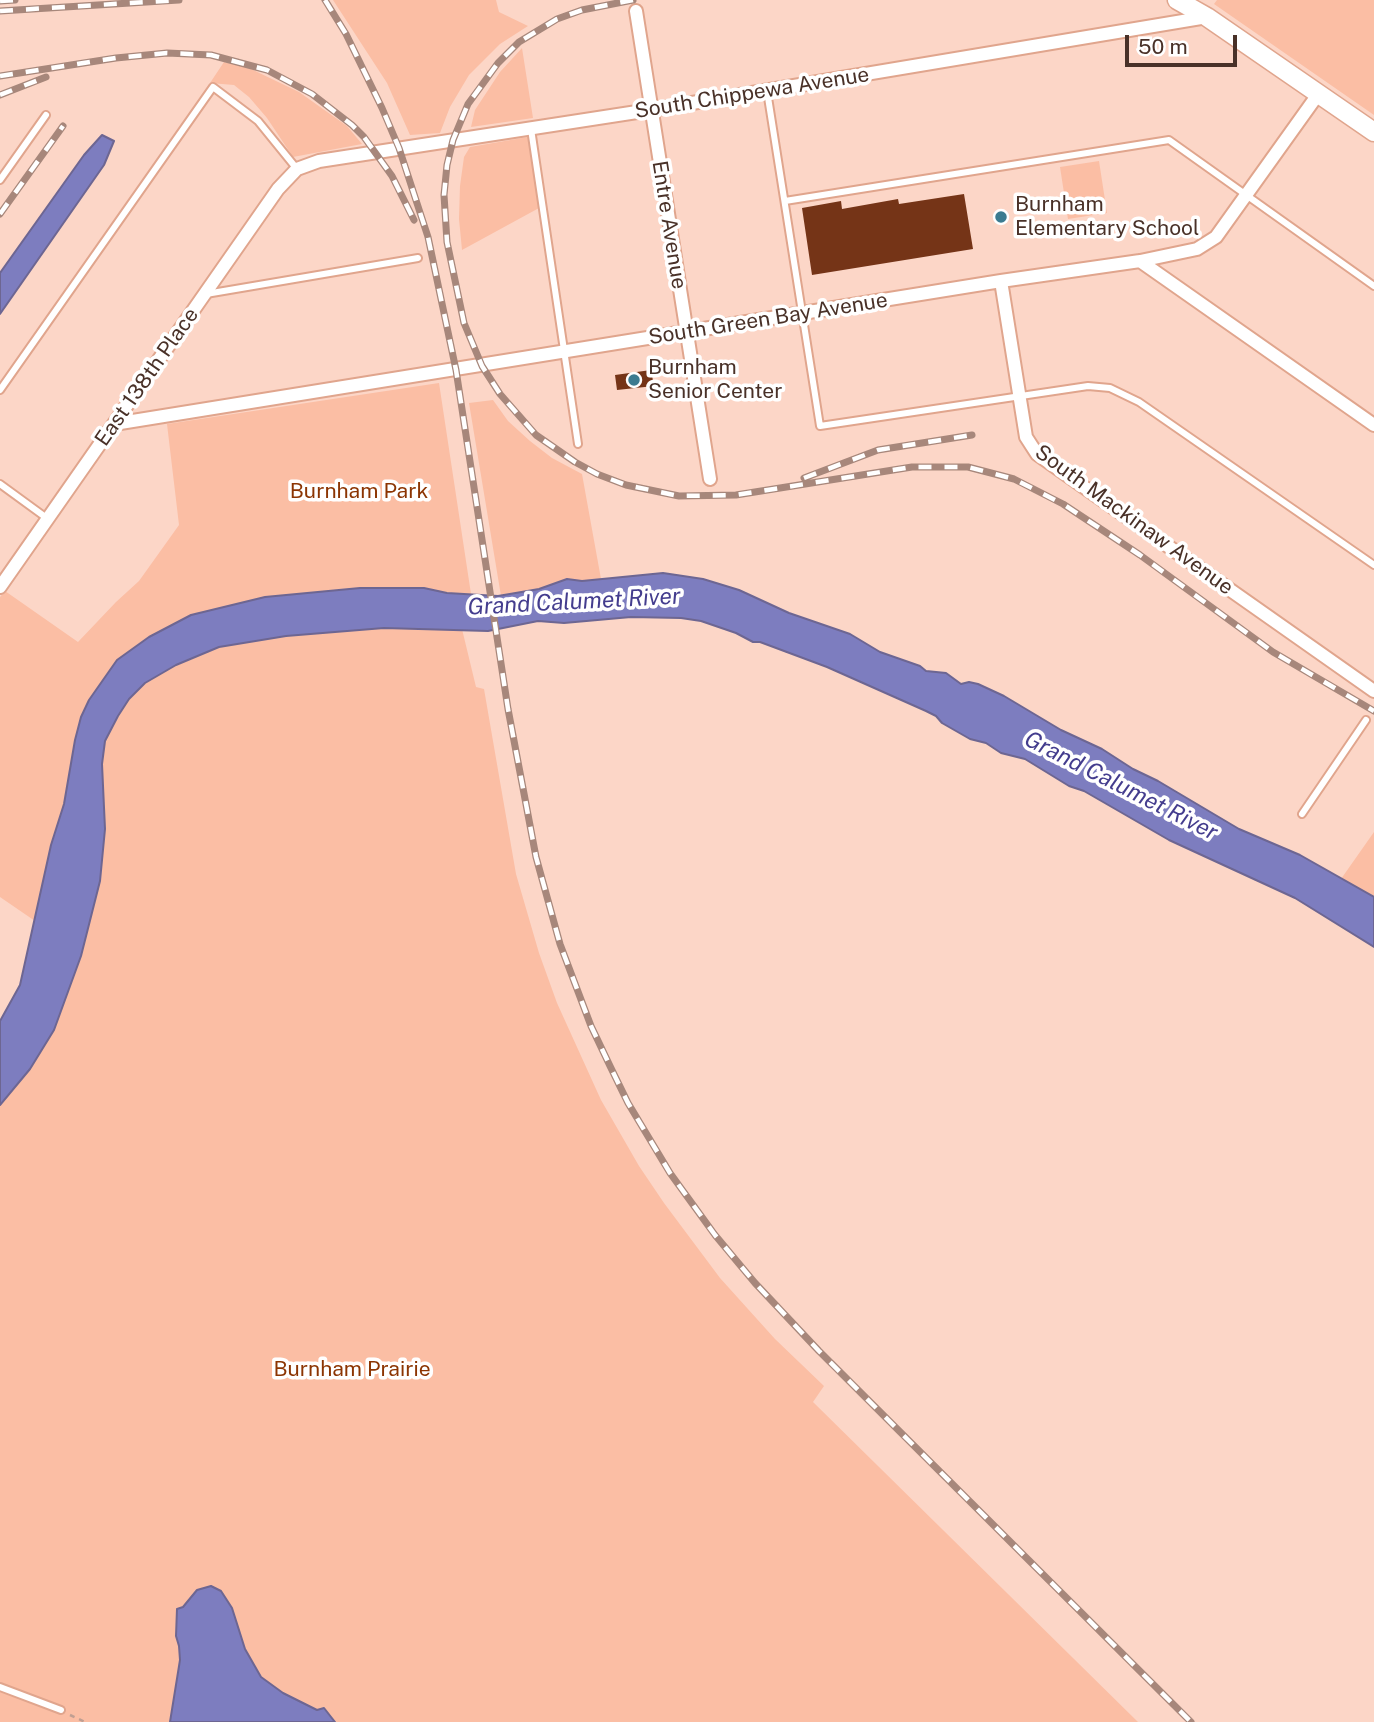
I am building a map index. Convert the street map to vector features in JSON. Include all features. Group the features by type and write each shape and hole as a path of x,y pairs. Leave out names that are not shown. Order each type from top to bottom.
{"main road":[{"path":"1177,0 1207,17 1374,132"}],"street":[{"name":"Entre Avenue","path":"636,11 710,480"},
{"name":"South Chippewa Avenue","path":"297,169 319,161 650,110 1207,17"},
{"name":"South Green Bay Avenue","path":"114,424 1140,261 1198,249 1216,237 1319,93"},
{"name":"East 138th Place","path":"0,587 278,189 297,169"},
{"path":"1140,261 1374,425"},
{"name":"South Mackinaw Avenue","path":"1001,281 1026,437 1037,454 1374,691"}],"lane":[{"path":"0,390 213,87 258,121 297,169"},
{"path":"767,91 820,426 1099,386 1125,394 1374,565"},
{"path":"0,180 46,115"},
{"path":"530,127 578,444"},
{"path":"785,201 1169,140 1374,286"},
{"path":"204,294 418,258"},
{"path":"0,484 48,519"},
{"path":"1302,814 1366,720"},
{"path":"0,1687 61,1710"}],"path":[{"path":"61,1710 85,1722"}],"green space":[{"path":"333,0 496,0 499,12 528,26 500,44 469,75 450,107 440,133 410,135 387,83"},
{"path":"1217,0 1374,0 1374,115 1214,4"},
{"path":"522,48 533,118 471,127 475,110 500,72"},
{"path":"224,62 249,68 299,92 347,126 362,144 293,157 249,97 234,85 210,83"},
{"path":"528,137 539,208 462,250 459,219 464,157 470,147"},
{"path":"1099,161 1107,213 1068,219 1060,167"},
{"name":"Burnham Park","path":"439,383 471,594 424,588 360,588 265,597 191,615 149,637 75,740 64,804 51,845 35,921 0,897 0,597 5,591 78,642 139,581 179,525 167,424"},
{"path":"493,400 508,421 530,441 552,458 582,474 601,579 567,579 539,589 501,596 469,403"},
{"name":"Burnham Prairie","path":"384,628 462,629 476,687 484,689 516,874 539,953 557,1003 601,1100 664,1203 720,1278 775,1339 824,1386 813,1402 1138,1722 0,1722 0,1105 30,1069 54,1030 102,791 105,740 129,699 145,683 176,665 219,647 286,636"},
{"path":"1374,832 1374,897 1341,879"}],"water":[{"path":"102,135 114,141 104,165 0,314 0,273 84,155"},
{"name":"Grand Calumet River","path":"663,573 703,579 739,590 789,613 850,634 880,652 920,666 926,671 946,673 961,684 978,684 1004,696 1061,730 1102,749 1239,829 1300,855 1374,897 1374,947 1295,898 1169,840 1025,759 1001,753 986,743 970,739 926,711 827,667 701,621 631,617 564,623 538,621 488,631 384,628 286,636 219,647 176,665 145,683 129,699 118,716 105,741 102,764 105,829 100,881 81,956 54,1030 30,1069 0,1105 0,1021 20,985 51,845 64,804 81,717 89,700 117,660 149,637 191,615 265,597 360,588 424,588 447,593 498,596 539,589 567,579 582,581"},
{"path":"211,1586 221,1591 232,1608 245,1649 261,1677 283,1693 317,1710 324,1708 335,1722 170,1722 180,1660 176,1636 177,1609 183,1607 197,1590"}],"building":[{"path":"964,194 973,249 812,275 802,208 841,201 842,209 898,199 899,204"},
{"name":"Burnham Senior Center","path":"651,370 654,386 617,390 615,375"}],"railway":[{"path":"0,1 15,0"},
{"path":"0,11 179,0"},
{"path":"325,0 346,34 382,108 399,148 428,237 456,370 508,709 536,857 560,944 591,1026 628,1103 670,1173 715,1235 755,1283 819,1351 1191,1722"},
{"path":"633,0 582,10 557,19 519,42 498,63 468,104 453,140 447,165 444,195 447,242 464,323 482,366 500,394 536,435 597,474 626,485 679,496 736,495 912,467 968,467 1014,479 1063,504 1140,555 1273,652 1374,711"},
{"path":"0,76 167,53 211,55 267,70 312,94 364,137 392,176 414,220"},
{"path":"0,95 46,77"},
{"path":"0,214 63,126"},
{"path":"804,478 878,450 972,435"}],"place":[{"name":"Burnham Elementary School","path":"1001,217"},
{"name":"Burnham Senior Center","path":"634,380"}]}
